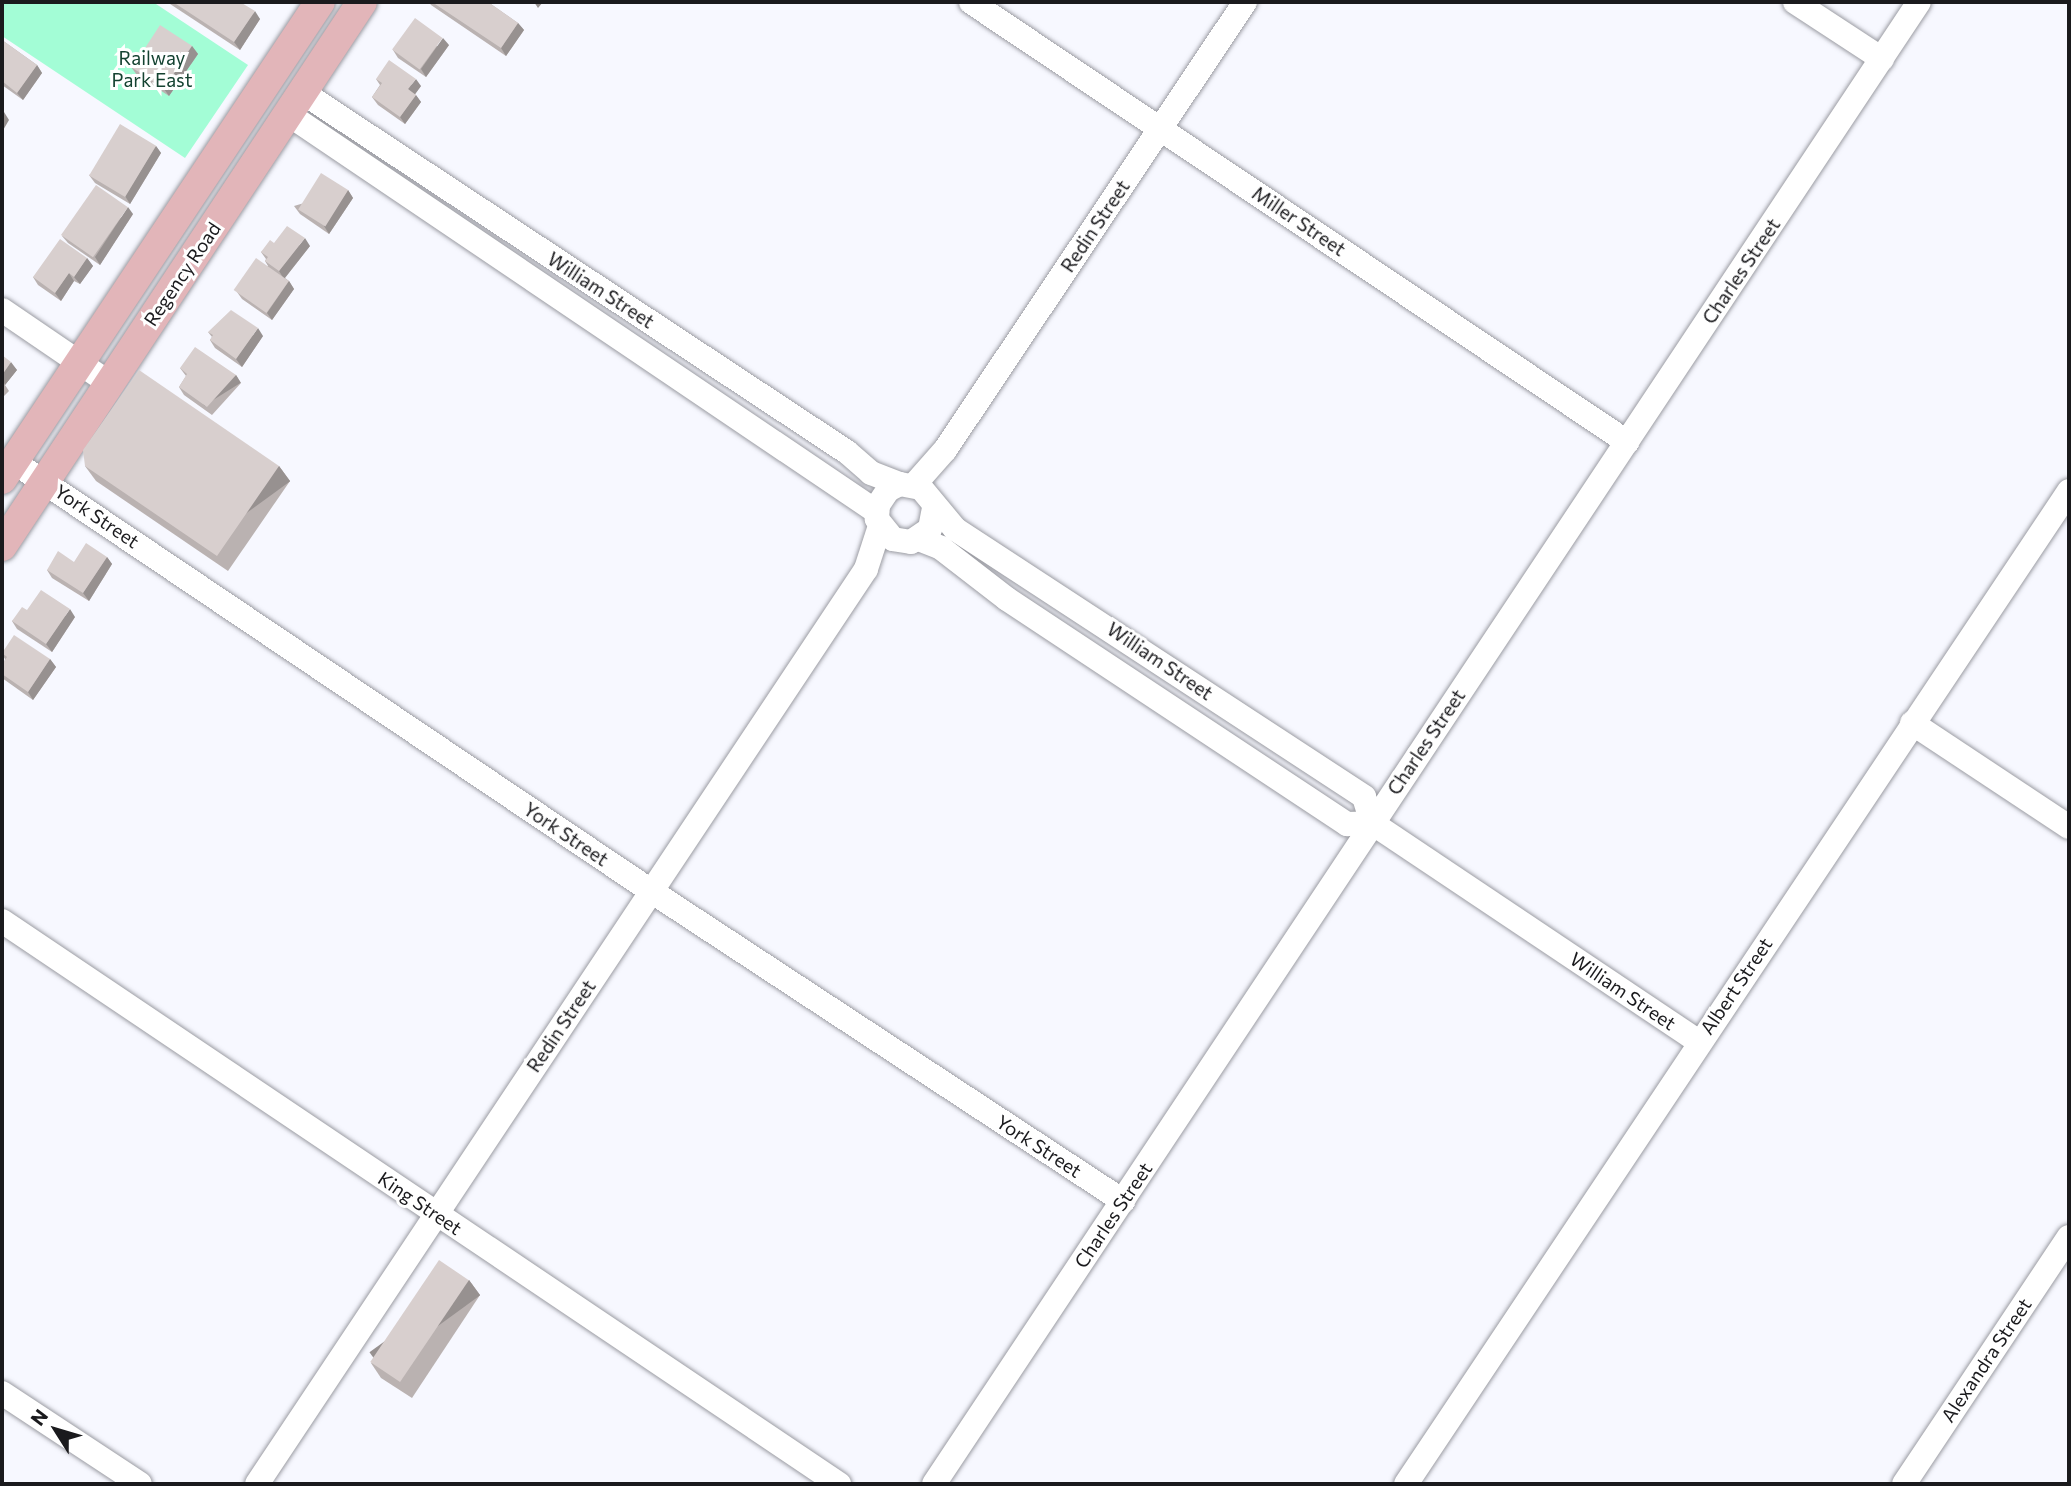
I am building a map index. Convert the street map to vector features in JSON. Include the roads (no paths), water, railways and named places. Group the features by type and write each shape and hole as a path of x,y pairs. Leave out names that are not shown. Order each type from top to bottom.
{"main road":[{"name":"Regency Road","path":"8,470 320,2"},
{"name":"Regency Road","path":"2,546 362,2"}],"street":[{"name":"Miller Street","path":"971,2 1627,442"},
{"name":"Redin Street","path":"257,1484 866,569 884,494 920,494 946,450 1245,2"},
{"path":"1795,2 1882,59"},
{"name":"Charles Street","path":"934,1484 1919,2"},
{"name":"William Street","path":"295,103 847,452 871,473 920,494 955,529 1364,797 1372,823"},
{"name":"William Street","path":"295,103 878,519 911,540 941,548 1007,599 1347,824 1372,823 1699,1042"},
{"path":"2,310 110,383"},
{"name":"York Street","path":"8,470 45,481 651,891 1122,1201"},
{"name":"Albert Street","path":"1406,1484 2069,491"},
{"path":"911,540 930,529 920,494"},
{"name":"Redin Street","path":"866,569 911,540"},
{"path":"1912,723 2069,827"},
{"name":"King Street","path":"2,921 839,1484"},
{"name":"Alexandra Street","path":"1904,1484 2069,1237"},
{"path":"2,1393 140,1484"}],"park label":[{"name":"Railway Park East","path":"152,69"}]}
